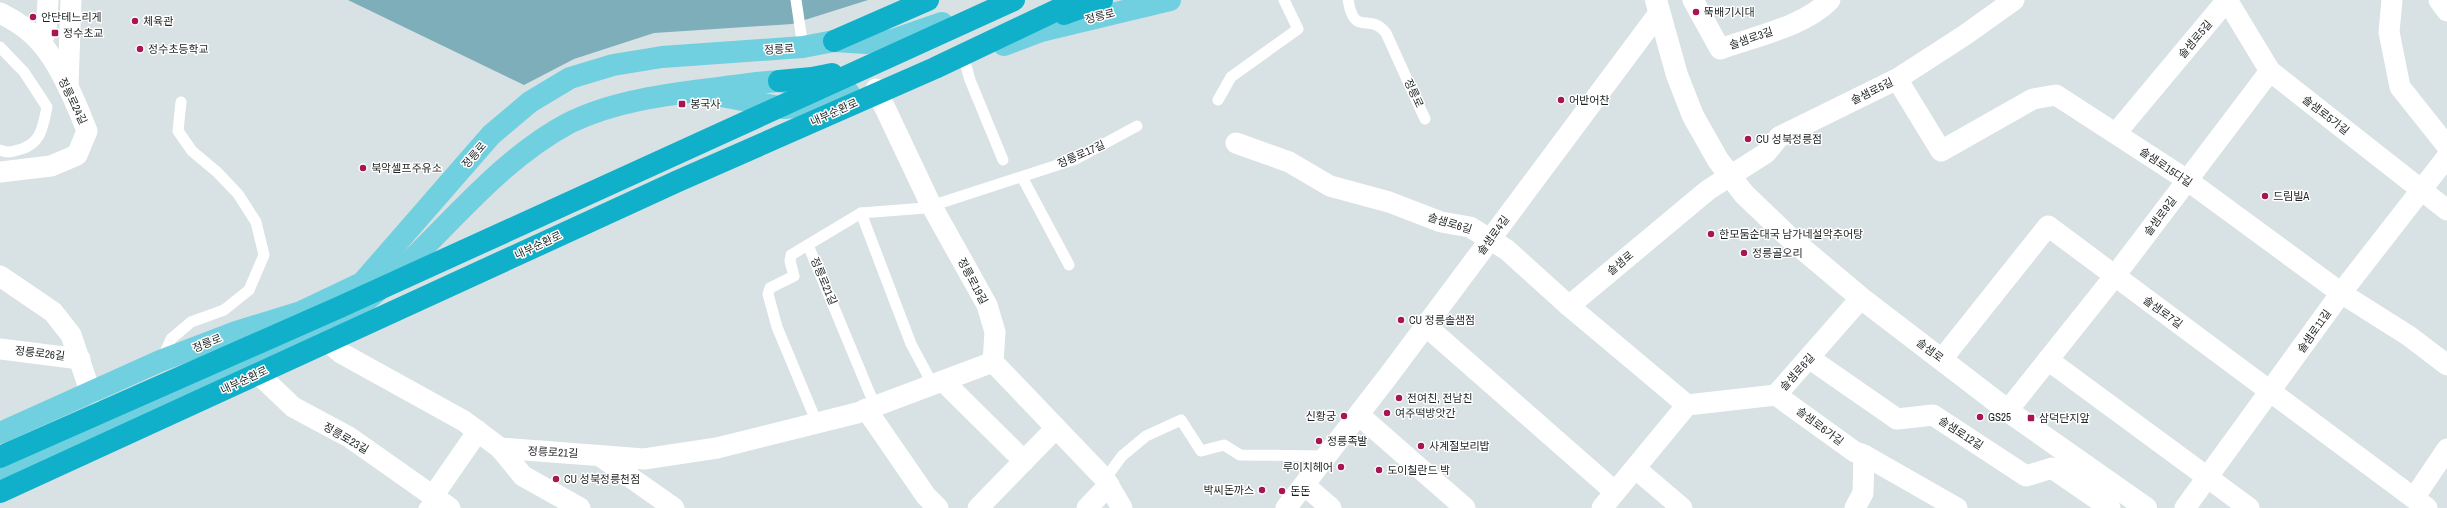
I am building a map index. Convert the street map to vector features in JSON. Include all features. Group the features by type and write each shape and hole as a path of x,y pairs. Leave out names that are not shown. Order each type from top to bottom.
{"highway":[{"path":"834,41 928,0"},
{"path":"0,457 340,307 1014,0"},
{"name":"내부순환로","path":"0,492 671,184 935,68 1078,0"},
{"path":"779,81 812,78 914,57 1066,13 1102,0"}],"main road":[{"name":"정릉로","path":"0,433 91,394 160,361 236,332 301,312 362,283 491,135 530,102 570,78 613,65 662,57 803,47 834,41 866,42 893,40 924,30 997,0"},
{"name":"정릉로","path":"699,92 784,108 805,106 849,93 876,89 965,62 1041,31 1170,0"},
{"name":"솔샘로","path":"1658,7 1684,95 1702,134 1729,176 1744,194 1792,240 1861,298 2008,410 2146,508"},
{"name":"정릉로","path":"0,480 247,363 317,333 374,295 447,223 522,154 569,124 616,104 779,81 849,93"},
{"path":"0,442 301,312"}],"street":[{"path":"40,42 46,32 48,0"},
{"path":"68,89 71,0"},
{"name":"솔샘로3길","path":"1693,0 1720,49 1792,24 1824,6 1830,0"},
{"name":"솔샘로5길","path":"1729,176 1745,168 1766,153 1779,137 1897,79 1965,35 2014,0"},
{"name":"솔샘로5길","path":"2116,133 2227,0"},
{"name":"솔샘로5가길","path":"2227,0 2270,71 2447,210"},
{"path":"2392,0 2389,32 2400,87 2447,146"},
{"path":"2439,0 2447,11"},
{"name":"솔샘로4길","path":"1286,508 1426,326 1658,7"},
{"name":"정릉로24길","path":"0,13 18,22 40,42 68,89 88,131 77,155 51,166 0,172"},
{"name":"솔샘로9길","path":"2008,410 2114,277 2270,71"},
{"name":"솔샘로15다길","path":"1897,79 1941,150 2032,99 2056,95 2187,180 2341,293 2409,336 2447,365"},
{"name":"정릉로19길","path":"876,89 931,204 987,305 995,332 993,362"},
{"name":"솔샘로6길","path":"1236,143 1289,162 1330,186 1389,202 1441,222 1470,227 1507,250 1569,306 1687,405 1776,395 1861,298"},
{"name":"솔샘로11길","path":"2185,508 2341,293 2447,157"},
{"name":"솔샘로","path":"1569,306 1708,190 1729,176"},
{"name":"솔샘로7길","path":"1942,359 2048,226 2114,277 2271,391 2420,503 2447,449"},
{"path":"0,276 54,312 71,335 91,394"},
{"path":"301,312 317,333 341,353 478,430 500,448 523,476 580,508"},
{"path":"1426,326 1615,492"},
{"name":"정릉로26길","path":"0,349 80,358"},
{"name":"솔샘로12길","path":"1809,358 1897,419 1933,415 2026,476 2052,468 2110,508"},
{"path":"2048,360 2249,508"},
{"path":"993,362 1107,482 1122,508"},
{"name":"정릉로21길","path":"500,448 644,459 717,448 871,408 993,362"},
{"name":"정릉로23길","path":"247,363 293,407 349,437 428,502 450,508"},
{"path":"938,383 1024,461"},
{"name":"솔샘로6가길","path":"1776,395 1855,452 1864,455 1957,508"},
{"path":"1602,508 1687,405"},
{"name":"정릉로21길","path":"871,408 926,496 938,508"},
{"path":"1359,415 1465,508"},
{"path":"984,506 1056,428"},
{"path":"428,502 478,430"},
{"path":"598,455 674,508"},
{"path":"1855,508 1863,493 1864,455"},
{"path":"1635,468 1682,508"},
{"path":"1087,508 1107,482"},
{"path":"1309,490 1331,508"}],"lane":[{"path":"796,0 803,47"},
{"path":"1218,100 1231,76 1298,29 1284,0"},
{"name":"정릉로","path":"1348,0 1351,16 1357,22 1376,25 1386,33 1425,119"},
{"path":"0,47 24,72 47,107 41,134 29,148 7,152 0,150"},
{"path":"965,62 970,80 1003,160"},
{"path":"160,361 171,339 191,322 224,310 249,290 264,255 256,222 238,194 217,172 192,151 178,131 181,102"},
{"name":"정릉로17길","path":"931,204 1076,159 1138,126"},
{"path":"1022,177 1069,265"},
{"path":"808,245 861,213 915,210 931,204"},
{"path":"861,213 911,344 938,383"},
{"name":"정릉로21길","path":"817,423 780,334 768,294 770,288 794,276 790,258 808,245 871,408"},
{"path":"1107,482 1122,456 1146,436 1181,420 1201,452 1224,445 1240,455 1326,456"}],"shaded area":[{"path":"348,0 868,0 792,24 654,33 574,59 524,85"}],"place":[{"name":"뚝배기시대","path":"1696,12"},
{"name":"안단테느리게","path":"33,17"},
{"name":"체육관","path":"135,21"},
{"name":"정수초교","path":"55,33"},
{"name":"정수초등학교","path":"140,49"},
{"name":"어반어찬","path":"1561,100"},
{"name":"봉국사","path":"682,104"},
{"name":"CU 성북정릉점","path":"1748,139"},
{"name":"북악셀프주유소","path":"363,168"},
{"name":"드림빌A","path":"2265,196"},
{"name":"한모둠순대국 남가네설악추어탕","path":"1711,234"},
{"name":"정릉골오리","path":"1744,253"},
{"name":"CU 정릉솔샘점","path":"1401,320"},
{"name":"전여친, 전남친","path":"1399,398"},
{"name":"여주떡방앗간","path":"1387,413"},
{"name":"신황궁","path":"1344,416"},
{"name":"GS25","path":"1980,417"},
{"name":"삼덕단지앞","path":"2031,418"},
{"name":"정릉족발","path":"1319,441"},
{"name":"사계절보리밥","path":"1421,446"},
{"name":"루이치헤어","path":"1341,467"},
{"name":"도이칠란드 박","path":"1379,470"},
{"name":"CU 성북정릉천점","path":"556,479"},
{"name":"박씨돈까스","path":"1262,490"},
{"name":"돈돈","path":"1282,491"}]}
